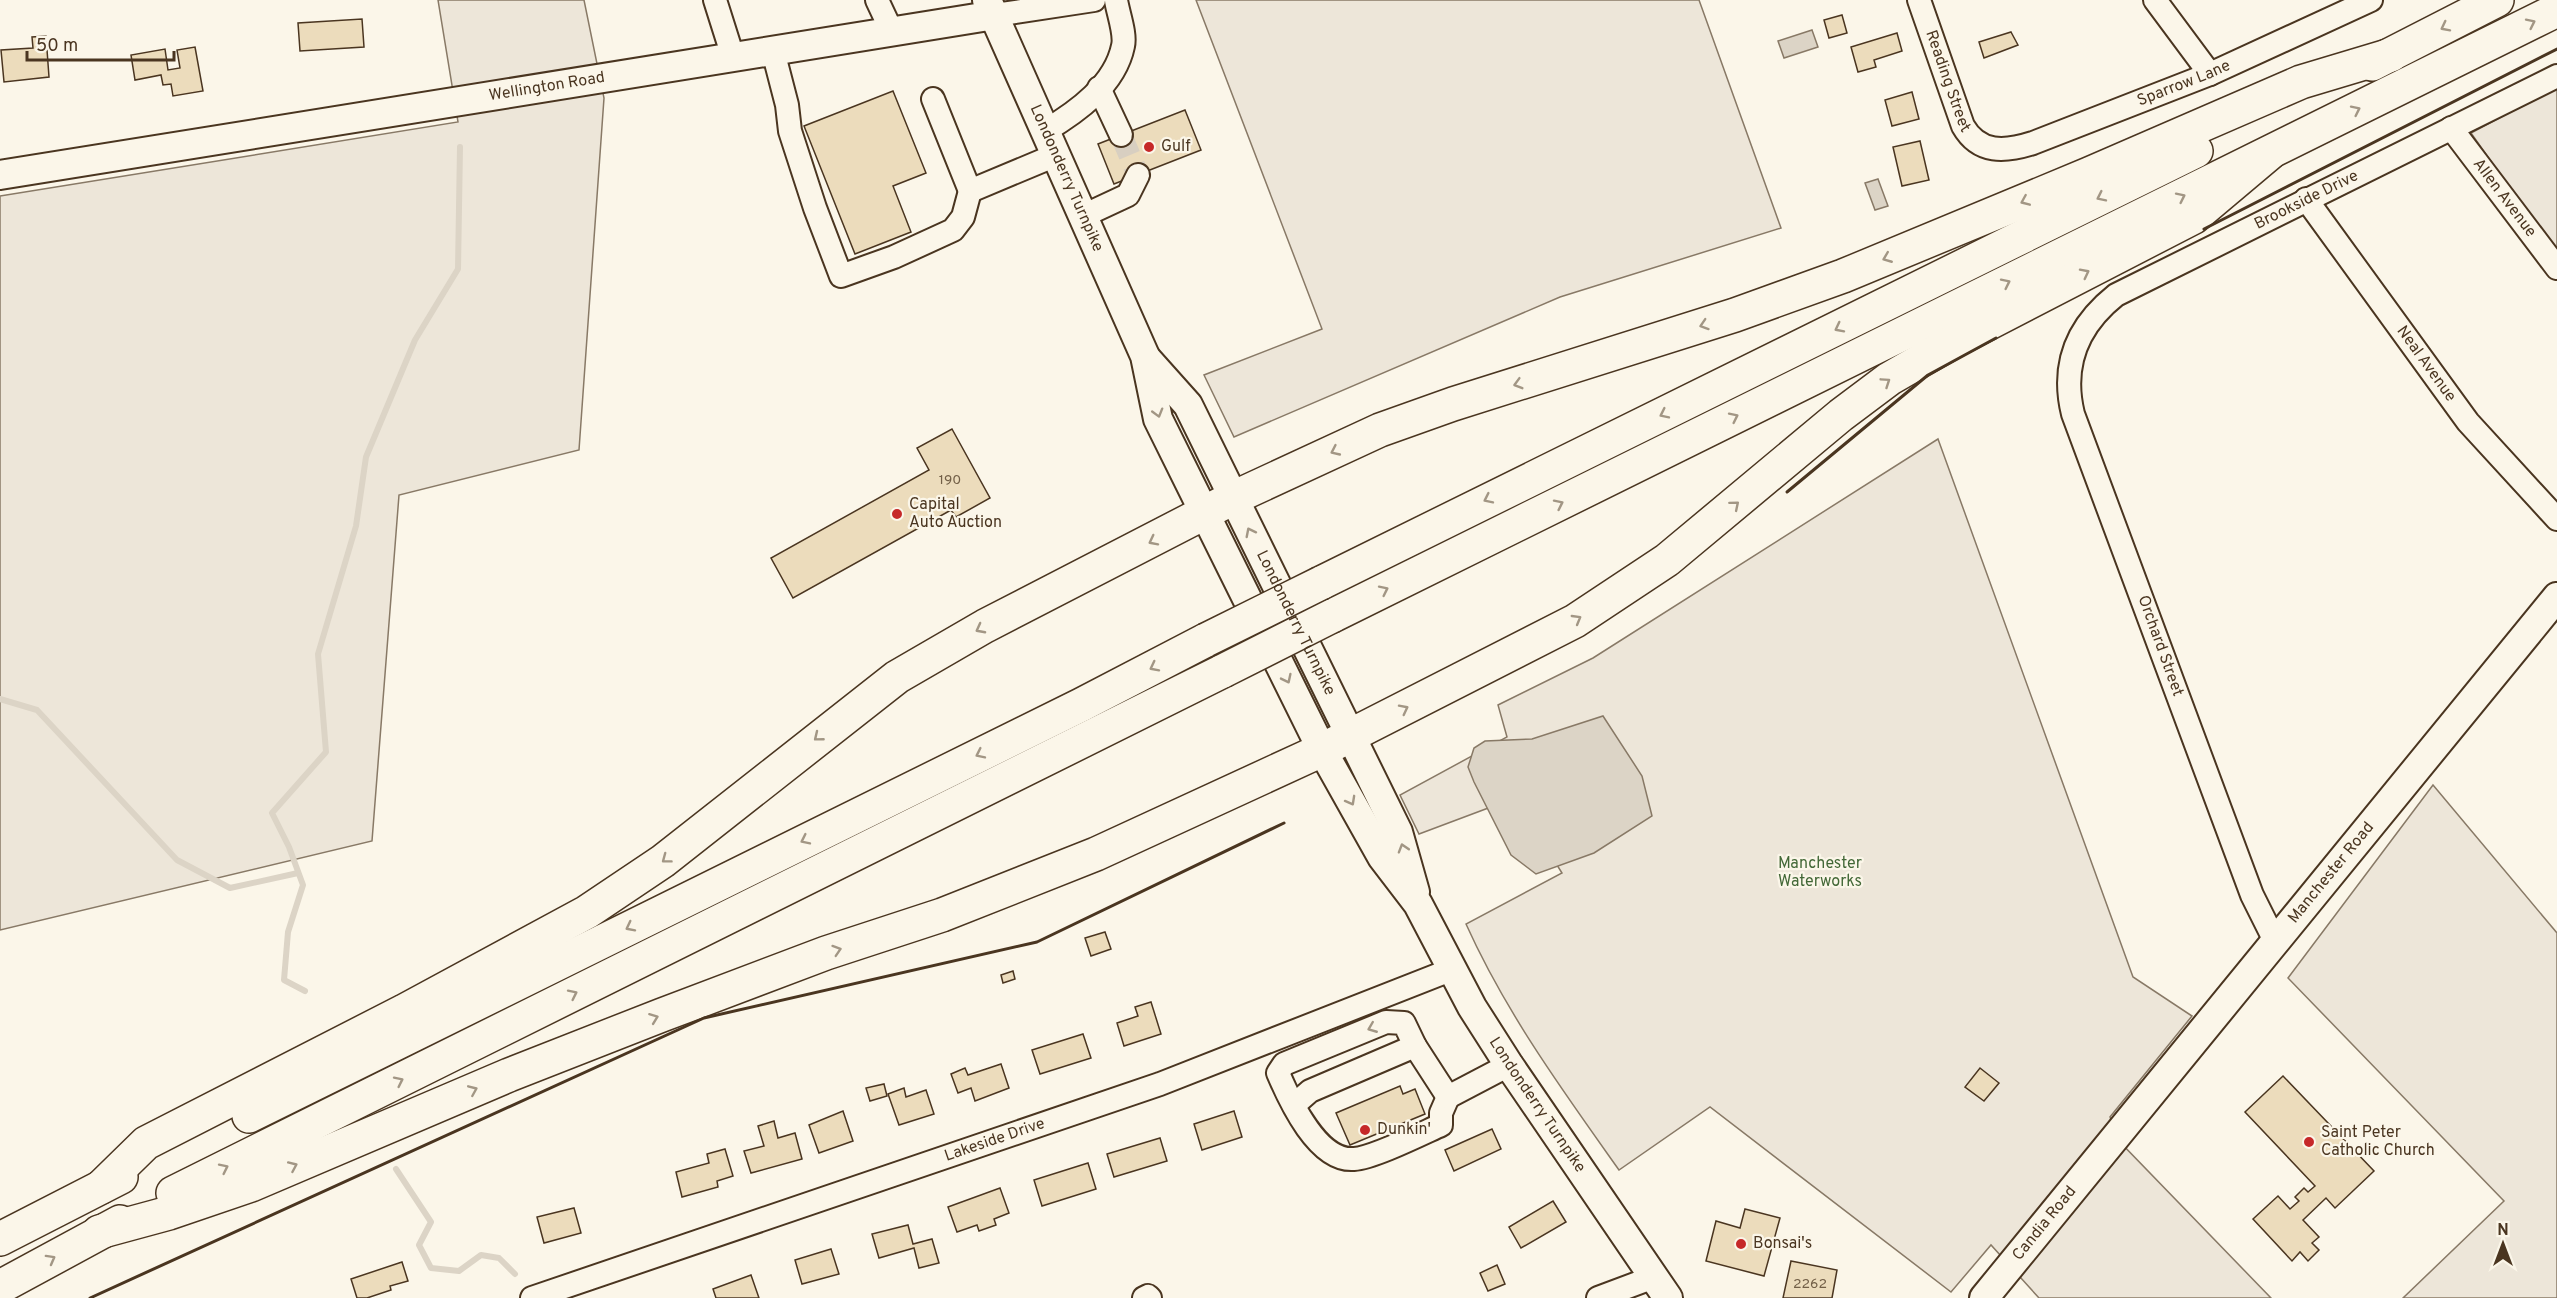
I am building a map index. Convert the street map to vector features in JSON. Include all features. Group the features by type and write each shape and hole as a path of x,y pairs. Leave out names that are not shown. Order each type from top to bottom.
{"highway":[{"path":"0,1239 2391,55 2497,0"},
{"path":"0,1287 99,1232 1223,670 2557,10"},
{"path":"101,1187 146,1143 506,957 626,888 860,704 935,653 1233,498 1380,430 1453,404 1735,315 1832,280 2089,174 2301,82 2391,55"},
{"path":"99,1232 169,1213 251,1185 488,1083 702,999 942,915 1096,854 1322,750 1575,621 1667,560 1841,415 1889,380 1952,342 2194,217 2270,153"}],"main road":[{"name":"Wellington Road","path":"0,175 892,32 991,8"},
{"name":"Londonderry Turnpike","path":"991,8 1145,356 1158,419 1322,750 1382,857 1418,904 1472,1007 1661,1287"},
{"name":"Londonderry Turnpike","path":"1145,356 1188,405 1398,832 1418,904"},
{"name":"Manchester Road","path":"2106,1148 2557,597"},
{"name":"Candia Road","path":"1984,1298 2106,1148"}],"street":[{"path":"715,0 733,57"},
{"path":"877,0 892,32"},
{"name":"Wellington Road","path":"991,8 1095,0"},
{"path":"970,191 1051,143 1076,112 1114,72 1124,44 1116,0"},
{"name":"Reading Street","path":"1919,0 1963,126 1975,141 1992,149"},
{"path":"2155,0 2211,74"},
{"name":"Sparrow Lane","path":"1992,149 2002,151 2033,143 2211,74 2364,1"},
{"path":"773,51 788,105 790,131 815,208 841,276 894,257 953,230 963,217 970,191 933,99"},
{"name":"Brookside Drive","path":"2074,347 2091,317 2116,295 2557,76"},
{"path":"1099,88 1121,135"},
{"name":"Allen Avenue","path":"2451,128 2557,268"},
{"path":"1083,216 1128,195 1138,175"},
{"name":"Neal Avenue","path":"2306,200 2468,422 2557,519"},
{"name":"Orchard Street","path":"2074,347 2068,380 2073,414 2252,895 2275,941"},
{"name":"Lakeside Drive","path":"532,1298 1149,1087 1453,969"},
{"path":"1444,1112 1404,1023 1386,1022 1284,1064 1278,1073 1297,1102 1342,1147 1359,1148 1444,1112 1509,1065"},
{"path":"1297,1102 1310,1091 1415,1046"},
{"path":"1598,1298 1661,1287"},
{"path":"1144,1298 1148,1296 1150,1298"}],"green space":[{"path":"438,0 584,0 604,98 579,450 399,495 372,841 0,930 0,196 458,122"},
{"path":"1196,0 1699,0 1781,228 1560,297 1234,437 1204,375 1322,329"},
{"path":"2557,87 2557,255 2471,133"},
{"name":"Manchester Waterworks","path":"1938,439 2133,977 2192,1016 2110,1117 2119,1141 2271,1298 2039,1298 1991,1245 1951,1292 1710,1107 1619,1170 1517,1020 1466,924 1562,873 1515,798 1419,834 1400,795 1507,737 1498,705 1593,658"},
{"path":"2433,785 2557,933 2557,1298 2403,1298 2504,1201 2288,978"}],"shaded area":[{"path":"1812,30 1818,47 1784,58 1778,41"},
{"path":"1878,179 1888,206 1875,210 1865,183"},
{"path":"1603,716 1642,776 1652,816 1594,853 1536,874 1511,855 1474,782 1468,767 1474,748 1485,741 1532,739"}],"building":[{"path":"1842,15 1847,33 1829,38 1824,20"},
{"path":"362,19 364,47 300,51 298,23"},
{"path":"2011,32 2018,45 1984,58 1979,42"},
{"path":"1897,33 1902,51 1874,60 1876,67 1858,72 1851,47"},
{"path":"46,36 49,77 4,82 1,50 33,48 32,37"},
{"path":"195,47 203,91 173,96 171,84 163,85 161,75 135,80 131,55 165,49 168,70 180,68 177,50"},
{"path":"893,91 926,173 893,186 911,232 855,254 804,126"},
{"path":"1912,92 1919,119 1892,126 1885,100"},
{"name":"Gulf","path":"1185,110 1201,150 1114,184 1098,144"},
{"path":"1920,141 1929,180 1902,186 1893,147"},
{"name":"Capital Auto Auction","path":"952,429 990,498 956,517 951,510 793,598 771,558 929,470 917,448"},
{"path":"1105,932 1111,949 1091,956 1085,938"},
{"path":"1013,971 1015,979 1003,983 1001,975"},
{"path":"1151,1002 1161,1034 1124,1046 1117,1023 1138,1016 1135,1007"},
{"path":"1083,1034 1091,1058 1040,1074 1032,1050"},
{"path":"1001,1064 1009,1088 975,1101 971,1088 958,1093 951,1074 965,1068 968,1075"},
{"path":"1980,1068 1999,1083 1984,1101 1965,1087"},
{"name":"Saint Peter Catholic Church","path":"2283,1076 2374,1171 2335,1208 2326,1198 2303,1220 2319,1237 2312,1243 2319,1250 2308,1261 2300,1252 2292,1261 2253,1219 2278,1196 2290,1209 2299,1201 2295,1197 2304,1188 2308,1192 2315,1186 2245,1112"},
{"path":"884,1084 887,1096 870,1101 866,1088"},
{"name":"Dunkin'","path":"1400,1086 1403,1094 1415,1089 1425,1114 1350,1145 1336,1113"},
{"path":"904,1088 906,1097 926,1090 934,1114 899,1125 888,1094"},
{"path":"843,1111 853,1141 819,1153 809,1125"},
{"path":"1234,1111 1242,1137 1202,1150 1194,1124"},
{"path":"774,1121 778,1138 795,1133 802,1159 751,1173 744,1151 764,1146 758,1126"},
{"path":"1492,1129 1501,1149 1454,1171 1445,1150"},
{"path":"1160,1138 1167,1161 1114,1177 1107,1154"},
{"path":"725,1149 733,1176 717,1181 718,1187 682,1197 676,1172 709,1163 707,1154"},
{"path":"1088,1163 1096,1189 1042,1206 1034,1180"},
{"path":"1000,1188 1009,1213 994,1219 996,1225 979,1231 977,1225 957,1232 948,1207"},
{"path":"1553,1201 1566,1222 1521,1248 1509,1227"},
{"path":"574,1208 581,1233 544,1243 537,1217"},
{"name":"Bonsai's","path":"1745,1209 1780,1218 1764,1276 1706,1261 1716,1221 1740,1228"},
{"path":"908,1225 913,1244 932,1239 939,1263 919,1268 914,1248 879,1258 872,1234"},
{"path":"831,1249 839,1274 802,1284 795,1260"},
{"path":"1791,1261 1837,1270 1832,1298 1783,1298"},
{"path":"402,1262 408,1281 390,1286 391,1290 367,1298 357,1298 351,1279"},
{"path":"1497,1265 1505,1284 1488,1291 1480,1273"},
{"path":"751,1275 759,1298 716,1298 713,1289"}],"waterway":[{"path":"305,991 284,980 288,932 303,885 289,847 272,813 326,752 318,654 356,526 366,457 415,340 458,269 460,147"},
{"path":"0,699 37,710 177,860 230,888 298,873"},
{"path":"396,1169 431,1222 419,1245 431,1268 459,1271 481,1255 499,1258 515,1274"}],"tunnel":[{"path":"1121,135 1138,175"}],"wall":[{"path":"2204,229 2557,49"},
{"path":"1787,492 1928,375 1996,338"},
{"path":"90,1298 704,1018 1037,942 1284,823"}],"place":[{"name":"Gulf","path":"1149,147"},
{"name":"Capital Auto Auction","path":"897,514"},
{"name":"Dunkin'","path":"1365,1130"},
{"name":"Saint Peter Catholic Church","path":"2309,1142"},
{"name":"Bonsai's","path":"1741,1244"}]}
